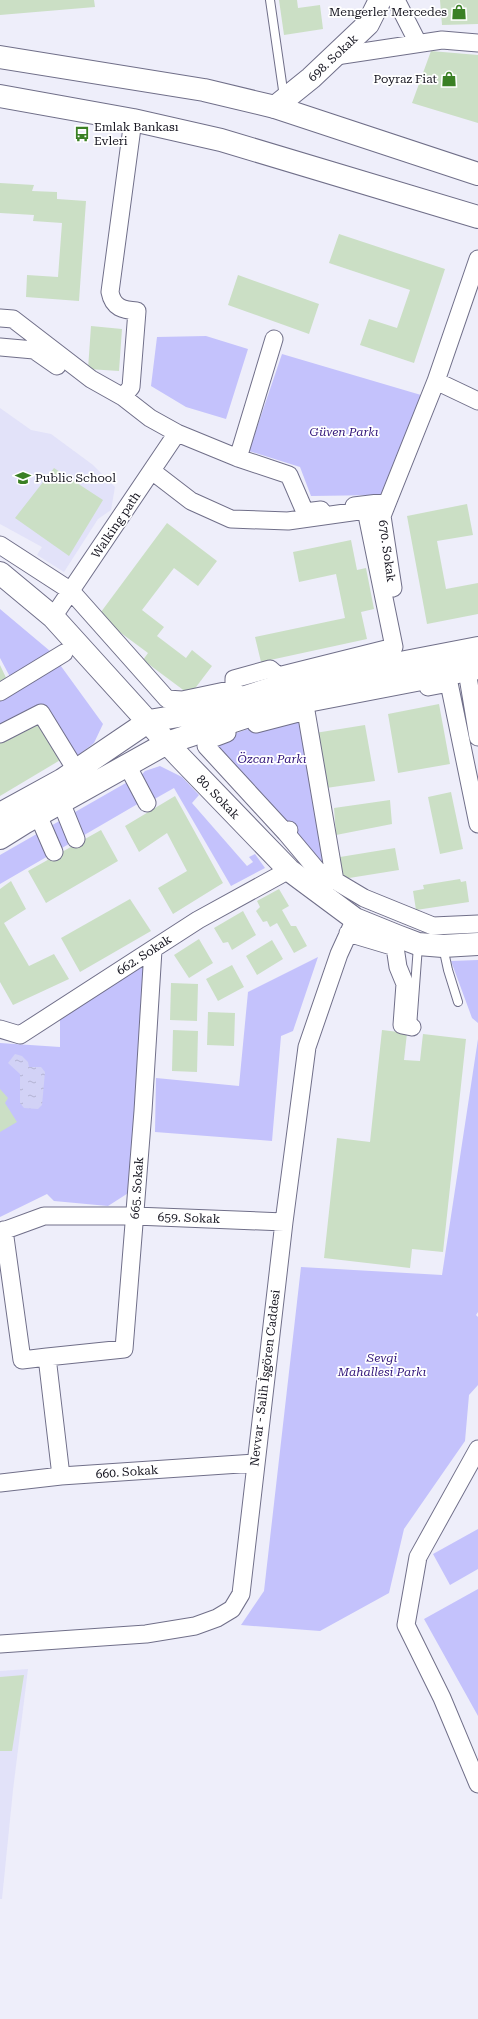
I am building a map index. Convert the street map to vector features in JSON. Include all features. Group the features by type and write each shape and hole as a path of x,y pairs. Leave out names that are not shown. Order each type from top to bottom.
{"main road":[{"name":"698. Sokak","path":"280,103 336,56 368,24 380,0"},
{"path":"0,57 280,103 478,174"},
{"path":"0,96 133,120 221,140 478,217"},
{"name":"80. Sokak","path":"0,573 53,617 149,721 167,743 289,870 352,926 418,944 443,946 478,944"},
{"path":"0,814 76,770 149,721 196,713 276,687 404,661 478,648"},
{"path":"0,838 38,815 167,743 276,707 473,670"}],"street":[{"path":"396,0 418,43"},
{"path":"336,56 442,40 478,43"},
{"path":"124,397 131,387 138,312 118,307 113,303 110,292 133,120"},
{"name":"670. Sokak","path":"408,683 382,516 436,381 478,259"},
{"path":"0,318 14,319 91,379 124,397 174,438"},
{"path":"238,458 274,339"},
{"path":"0,347 34,350 174,438 289,475 305,512 387,502"},
{"path":"436,381 478,401"},
{"name":"Walking path","path":"53,617 174,438"},
{"path":"0,545 71,591 167,699 182,700 234,689 234,679 270,669 278,676 394,647 366,510 288,521 231,519 191,501 152,471"},
{"path":"0,692 64,653"},
{"path":"473,670 478,737"},
{"path":"478,824 449,683 306,711 215,737 206,741 206,746 288,832 317,870 364,898 433,926 478,924"},
{"path":"306,711 335,881"},
{"path":"0,734 41,713 76,770"},
{"path":"127,765 147,803"},
{"path":"61,802 76,839"},
{"path":"38,815 54,852"},
{"name":"662. Sokak","path":"0,1029 20,1035 198,920 289,870"},
{"path":"352,926 395,946 398,967 405,984 402,1025 412,1027"},
{"name":"Nevvar - Salih İşgören Caddesi","path":"0,1644 146,1634 195,1626 217,1618 232,1609 241,1594 284,1222 307,1046 352,926"},
{"name":"665. Sokak","path":"47,1357 124,1350 135,1216 153,950"},
{"name":"659. Sokak","path":"2,1231 44,1216 135,1216 284,1222"},
{"path":"2,1231 22,1360 47,1357 61,1476"},
{"path":"478,1449 418,1557 406,1625 442,1698 478,1784"},
{"name":"660. Sokak","path":"0,1483 61,1476 255,1463"}],"lane":[{"path":"270,0 280,103"},
{"path":"412,1027 418,944"},
{"path":"443,946 448,970 458,1002"}],"shaded area":[{"path":"0,408 31,430 51,434 93,465 115,487 111,510 98,519 64,572 37,555 42,547 0,524"},
{"path":"28,1669 13,1790 2,1899 0,1899 0,1671"}],"green space":[{"path":"206,336 248,349 226,419 186,407 151,386 157,337"},
{"name":"Güven Parkı","path":"282,354 421,395 381,495 311,496 300,467 249,451"},
{"path":"0,609 50,651 103,724 94,743 72,760 0,729 0,697 16,688 0,658"},
{"name":"Özcan Parkı","path":"301,717 324,868 208,743 257,726"},
{"path":"160,766 182,777 199,795 192,803 247,866 253,862 249,857 255,854 265,868 231,886 174,788 151,801 138,779 145,771"},
{"path":"131,780 141,802 0,884 0,855"},
{"path":"318,957 293,1031 281,1036 272,1141 155,1132 156,1078 239,1086 248,992"},
{"path":"478,960 478,1023 472,1018 451,961"},
{"path":"146,962 133,1190 108,1206 54,1201 47,1194 0,1217 0,1043 60,1047 60,1020"},
{"name":"Sevgi Mahallesi Parkı","path":"478,1039 478,1312 476,1315 478,1317 478,1385 469,1395 465,1441 404,1529 389,1593 320,1631 241,1625 264,1591 301,1267 442,1275"},
{"path":"478,1529 478,1569 450,1585 433,1554"},
{"path":"478,1589 478,1716 424,1619"}],"water":[{"path":"15,1054 22,1056 28,1062 29,1067 41,1067 45,1072 42,1105 38,1109 24,1108 20,1103 20,1074 8,1063"}],"building":[{"path":"0,0 94,0 95,7 0,15"},
{"path":"279,0 297,0 298,8 320,5 323,29 284,35"},
{"name":"Mengerler Mercedes","path":"440,0 478,0 478,24 442,25"},
{"name":"Poyraz Fiat","path":"431,51 478,55 478,123 412,103"},
{"path":"0,183 34,185 32,191 57,192 57,199 86,201 79,301 26,297 27,275 58,277 62,223 33,221 34,215 0,213"},
{"path":"339,234 445,269 414,363 360,345 369,319 397,328 410,290 329,263"},
{"path":"238,275 319,304 309,334 228,305"},
{"path":"91,326 122,329 119,371 88,369"},
{"path":"54,468 103,500 69,556 15,518"},
{"path":"467,504 473,535 437,541 446,589 478,583 478,614 427,624 407,516"},
{"path":"167,523 217,561 198,586 174,568 142,610 164,627 157,636 186,658 192,650 212,666 190,695 143,660 148,653 98,616"},
{"path":"351,540 357,570 366,568 374,609 361,612 367,639 261,662 255,637 345,618 336,574 299,582 293,552"},
{"path":"0,665 8,682 0,686"},
{"path":"439,704 450,764 398,773 388,714"},
{"path":"40,720 62,759 0,796 0,743"},
{"path":"365,725 375,781 326,788 315,733"},
{"path":"451,792 463,849 440,854 428,797"},
{"path":"175,796 223,883 173,914 158,888 187,871 167,833 139,852 125,826"},
{"path":"390,800 392,824 336,835 334,808"},
{"path":"101,830 118,861 46,903 28,871"},
{"path":"395,848 399,870 343,879 340,857"},
{"path":"460,879 461,882 466,881 469,902 416,910 413,891 424,889 423,885"},
{"path":"11,881 26,909 4,923 29,966 54,954 69,979 13,1005 0,982 0,889"},
{"path":"279,889 289,906 282,910 291,926 296,926 307,946 294,953 277,923 270,927 267,921 263,922 256,911 260,907 257,901"},
{"path":"130,899 151,931 80,972 61,938"},
{"path":"243,911 256,935 232,950 228,942 223,943 214,928"},
{"path":"199,939 213,963 189,978 174,955"},
{"path":"272,940 283,959 257,975 246,956"},
{"path":"232,965 244,987 218,1001 206,979"},
{"path":"171,983 198,984 197,1021 170,1020"},
{"path":"208,1012 235,1013 234,1046 207,1045"},
{"path":"173,1030 198,1031 197,1072 172,1071"},
{"path":"382,1030 407,1033 404,1060 420,1061 423,1034 466,1039 443,1252 412,1249 410,1268 324,1258 337,1138 370,1142"},
{"path":"0,1089 8,1098 5,1103 17,1122 0,1132"},
{"path":"24,1675 12,1751 0,1751 0,1677"}],"place":[{"name":"Mengerler Mercedes","path":"459,12"},
{"name":"Poyraz Fiat","path":"449,79"},
{"name":"Emlak Bankası Evleri","path":"82,134"},
{"name":"Public School","path":"23,478"}]}
